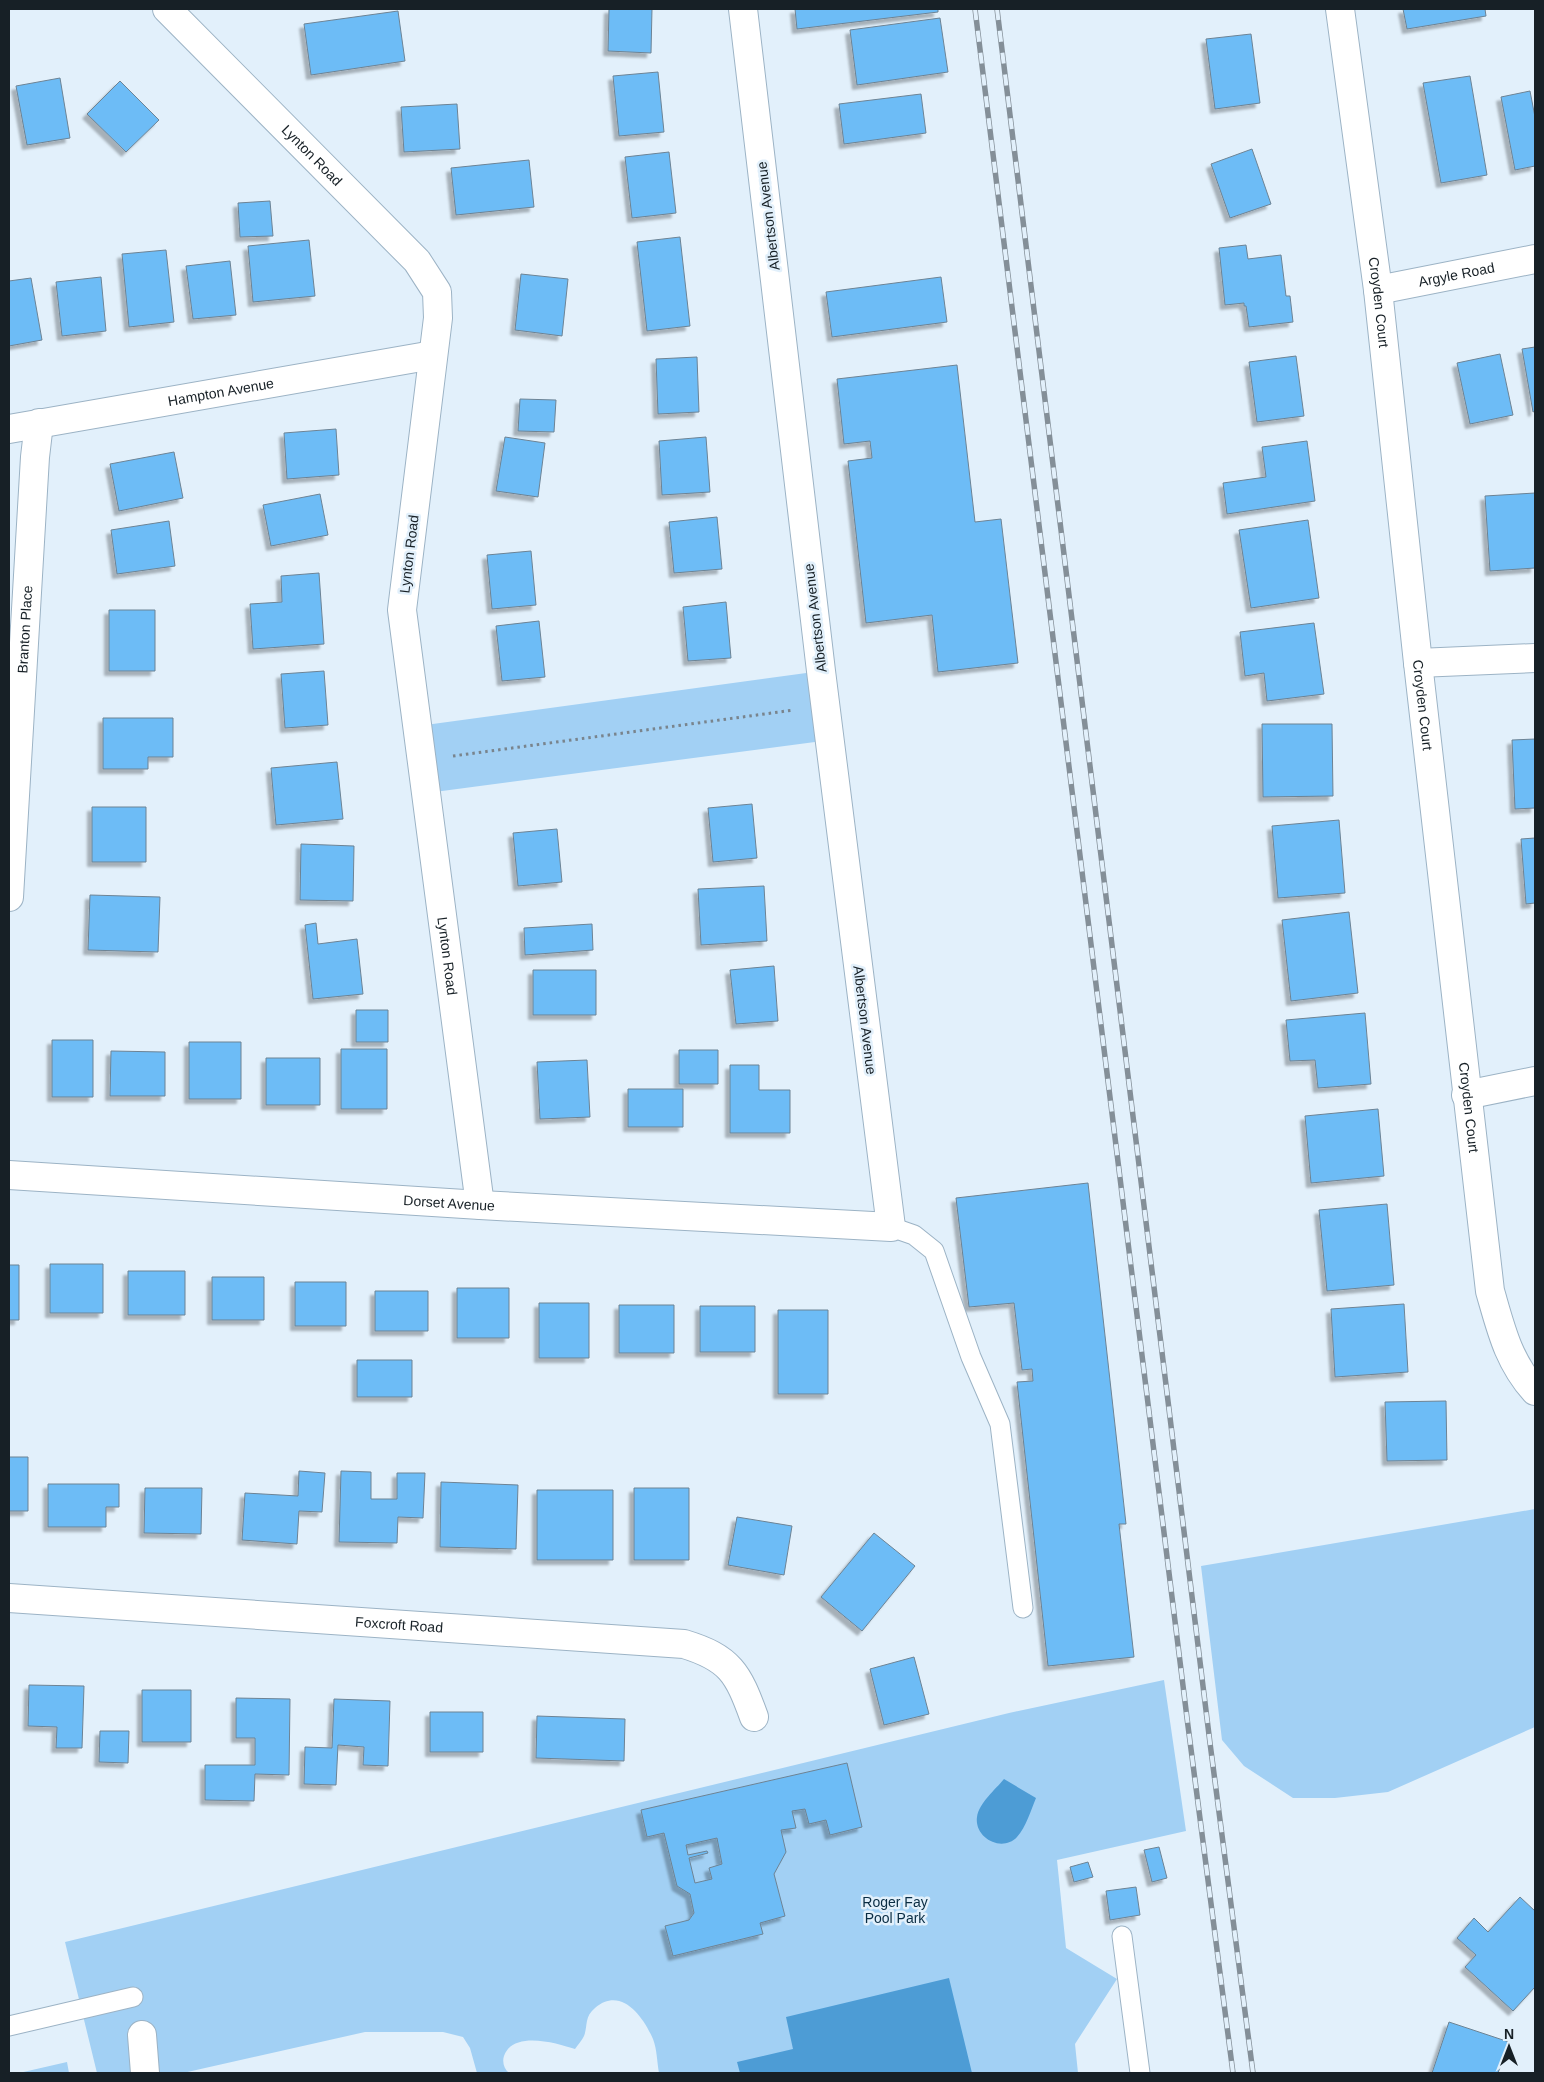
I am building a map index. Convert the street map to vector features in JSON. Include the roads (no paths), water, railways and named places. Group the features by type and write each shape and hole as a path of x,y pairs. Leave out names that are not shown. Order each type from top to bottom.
{"street":[{"name":"Lynton Road","path":"167,9 417,261 437,292 438,318 402,610 480,1205"},
{"name":"Albertson Avenue","path":"742,9 891,1227"},
{"name":"Croyden Court","path":"1340,9 1378,290 1466,1095 1490,1291 1508,1350 1522,1376 1535,1391"},
{"name":"Argyle Road","path":"1378,290 1535,259"},
{"name":"Hampton Avenue","path":"9,429 433,354"},
{"name":"Branton Place","path":"9,898 34,466 39,424"},
{"path":"1418,663 1535,658"},
{"path":"1466,1095 1535,1081"},
{"name":"Dorset Avenue","path":"9,1175 480,1205 891,1227"},
{"name":"Foxcroft Road","path":"9,1598 684,1644 704,1650 722,1661 733,1671 743,1686 754,1717"},
{"path":"142,2035 145,2073"}],"lane":[{"path":"891,1227 914,1235 934,1251 972,1357 1000,1424 1023,1608"},
{"path":"1122,1936 1140,2073"},
{"path":"9,2026 133,1997"}],"railway":[{"path":"975,9 1188,1726 1233,2073"},
{"path":"997,9 1210,1743 1253,2073"}],"park label":[{"name":"Roger Fay Pool Park","path":"895,1910"}]}
